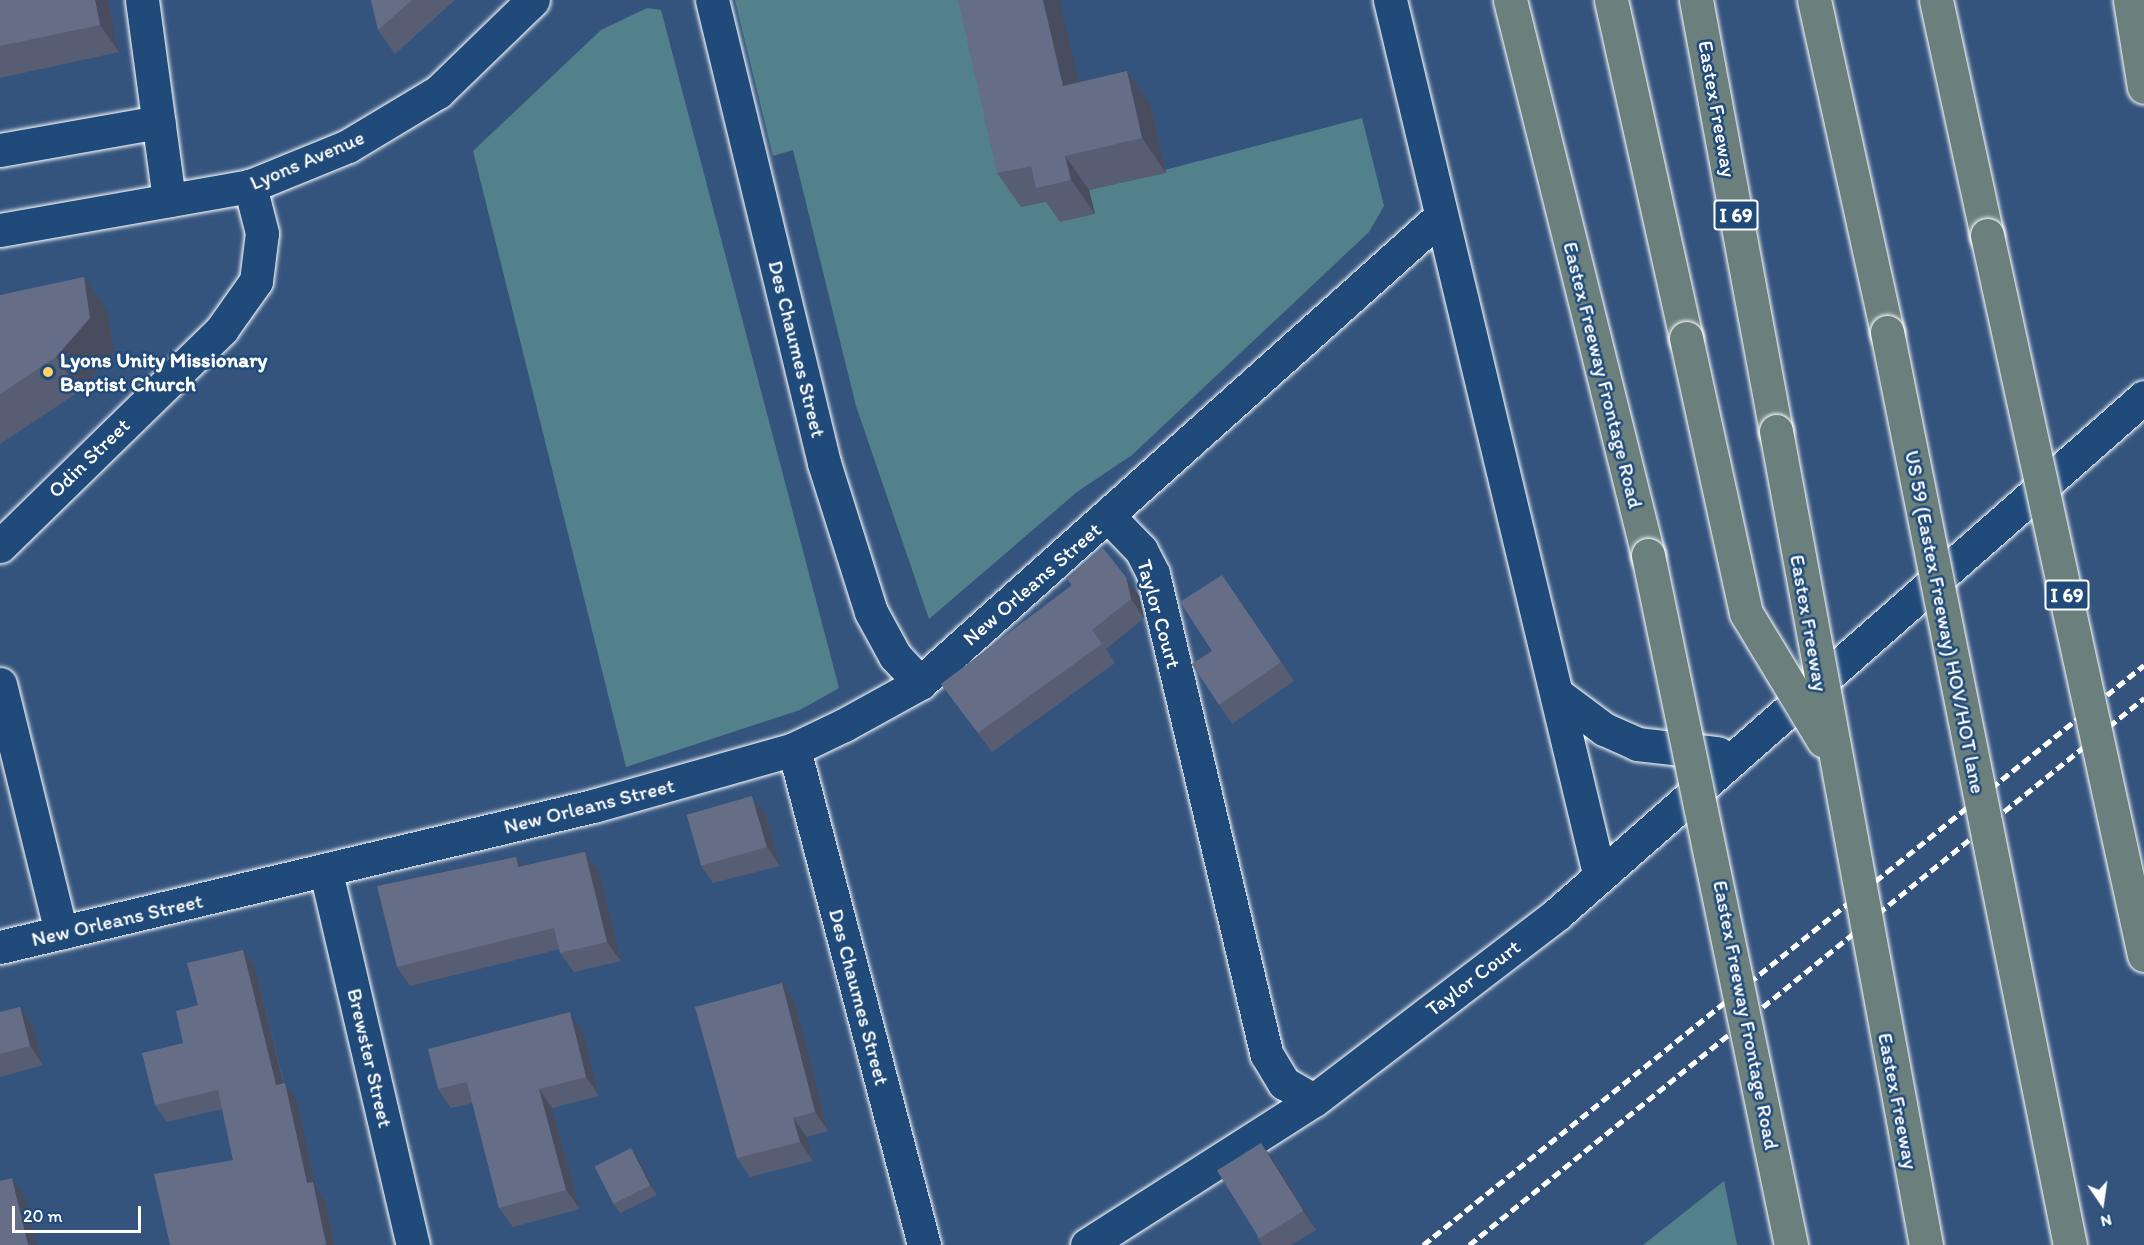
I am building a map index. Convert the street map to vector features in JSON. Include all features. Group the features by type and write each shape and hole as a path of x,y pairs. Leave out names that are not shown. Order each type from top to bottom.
{"main road":[{"name":"Eastex Freeway Frontage Road","path":"1510,0 1648,555 1791,1245"},
{"path":"1611,0 1746,613 1832,756"},
{"name":"Eastex Freeway","path":"1696,0 1776,431 1832,756 1926,1245"},
{"name":"US 59 (Eastex Freeway) HOV/HOT lane","path":"1814,0 1887,332 2070,1245"},
{"name":"I 69","path":"1936,0 2144,956"},
{"path":"2130,0 2142,78"}],"street":[{"path":"142,0 170,200"},
{"name":"Lyons Avenue","path":"0,230 250,186 348,146 438,92 531,0"},
{"name":"Des Chaumes Street","path":"712,0 828,474 871,612 895,656 920,683"},
{"path":"1390,0 1439,218 1599,873 2144,397"},
{"path":"0,150 159,122"},
{"name":"Odin Street","path":"0,546 222,329 256,281 262,233 250,186"},
{"path":"1109,517 1439,218"},
{"name":"New Orleans Street","path":"0,947 326,872 794,749 920,683 1109,517"},
{"name":"Taylor Court","path":"1109,517 1141,550 1152,574 1267,1055 1284,1083 1314,1100"},
{"path":"0,686 61,933"},
{"path":"1557,694 1604,729 1637,744 1734,755"},
{"name":"Des Chaumes Street","path":"794,749 924,1245"},
{"name":"Brewster Street","path":"326,872 413,1245"},
{"name":"Taylor Court","path":"1087,1245 1314,1100 1557,914 1599,873"}],"green space":[{"path":"735,0 974,0 1055,200 1094,214 1089,190 1362,118 1384,206 1369,232 1132,455 1077,492 929,619 856,406 793,150 773,156"},
{"path":"647,8 661,10 839,688 800,710 626,767 473,151 601,30"},
{"path":"1724,1181 1737,1245 1643,1245"}],"building":[{"path":"0,0 95,0 100,25 0,46"},
{"path":"371,0 412,0 378,30"},
{"path":"958,0 1043,0 1063,86 1127,71 1142,138 1065,156 1071,180 1036,188 1031,166 997,173"},
{"path":"84,277 90,318 56,357 0,394 0,295"},
{"path":"1103,548 1126,577 1131,599 1092,630 1102,644 978,733 941,684 1072,585 1066,578"},
{"path":"1222,575 1281,662 1219,705 1192,664 1212,651 1180,602"},
{"path":"752,796 767,847 701,866 687,815"},
{"path":"585,852 607,942 560,953 554,928 397,967 377,886 516,857 518,867"},
{"path":"243,950 276,1085 285,1083 307,1183 313,1182 326,1244 170,1245 154,1174 233,1160 218,1090 155,1105 142,1053 183,1043 176,1011 198,1005 187,963"},
{"path":"782,983 815,1112 793,1118 800,1142 737,1158 695,1007"},
{"path":"20,1007 30,1046 0,1054 0,1012"},
{"path":"570,1012 586,1077 539,1089 566,1190 499,1208 467,1082 438,1089 428,1049"},
{"path":"1261,1143 1303,1211 1259,1238 1217,1171"},
{"path":"631,1148 650,1185 614,1204 594,1167"},
{"path":"12,1178 28,1245 0,1245 0,1181"}],"railway":[{"path":"1423,1245 2144,665"},
{"path":"1469,1245 2144,698"}],"place":[{"name":"Lyons Unity Missionary Baptist Church","path":"48,372"}]}
